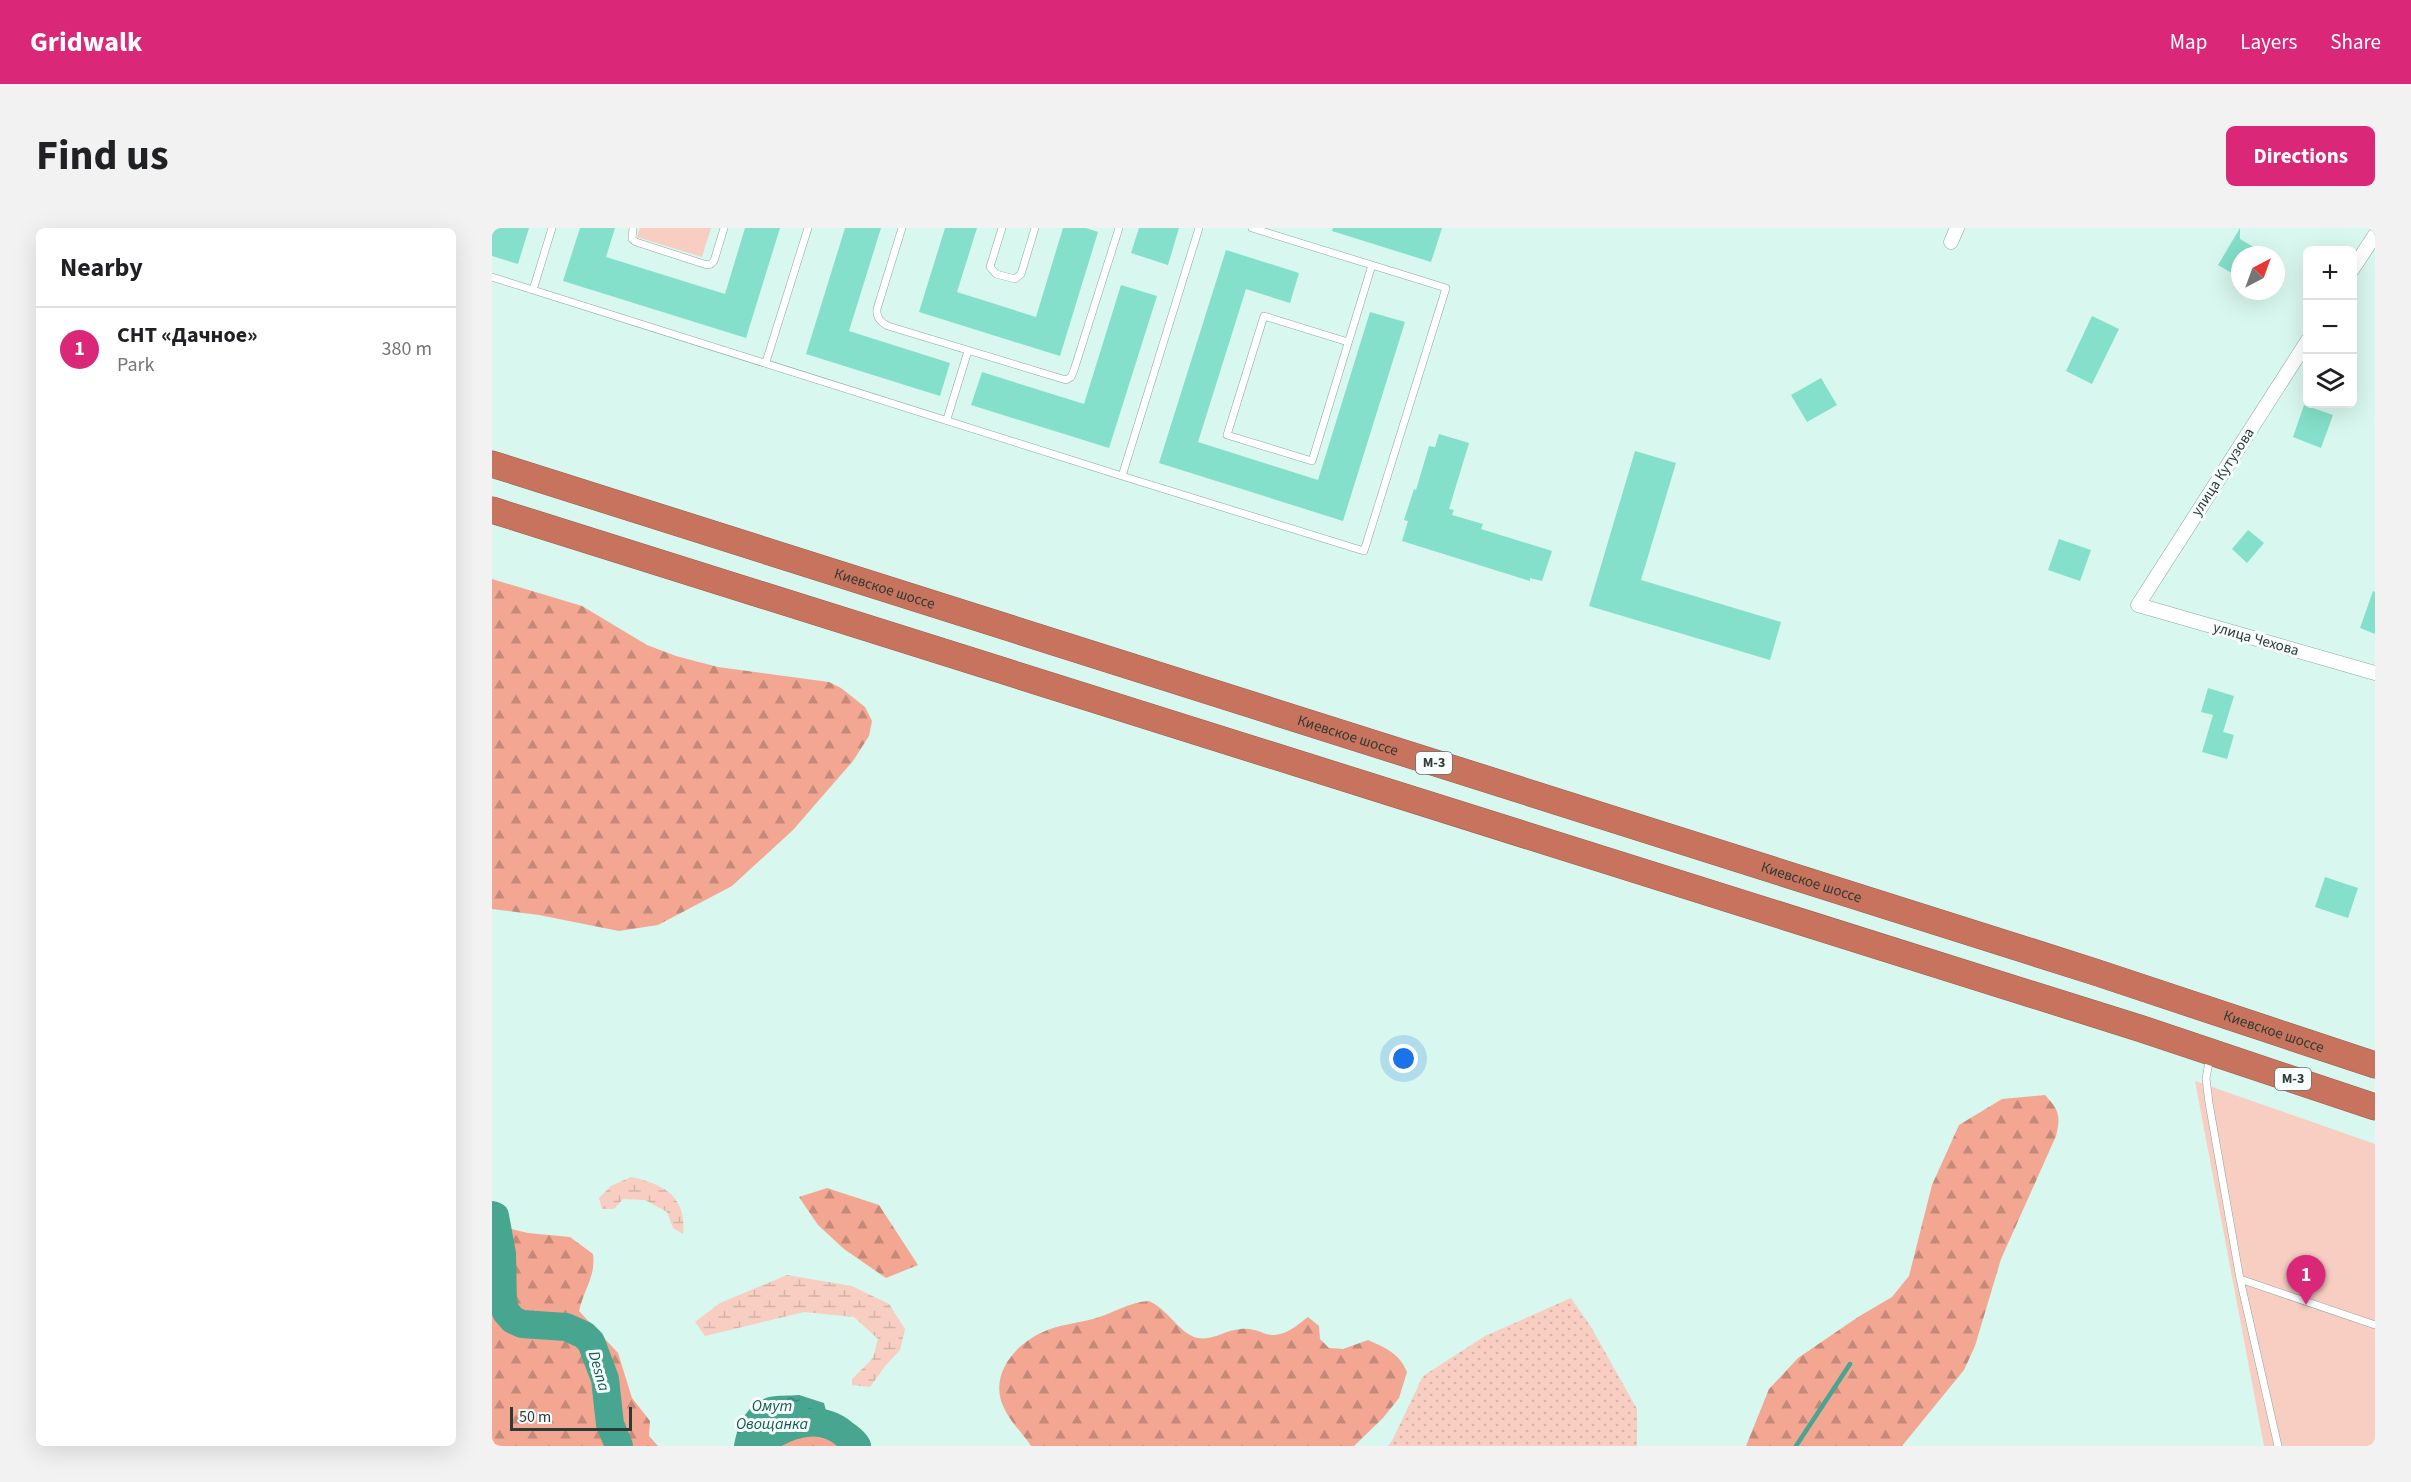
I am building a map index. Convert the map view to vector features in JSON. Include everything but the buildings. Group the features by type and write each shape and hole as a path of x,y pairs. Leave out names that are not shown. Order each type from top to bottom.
{"highway":[{"name":"Киевское шоссе","path":"492,464 2084,968 2375,1065"},
{"name":"М-3","path":"492,510 2211,1052 2375,1107"}],"street":[{"path":"1951,242 1957,228"},
{"path":"2357,262 2375,235"},
{"name":"улица Кутузова","path":"2138,604 2303,346"},
{"name":"улица Чехова","path":"2138,604 2375,673"}],"lane":[{"path":"533,290 552,228"},
{"path":"633,228 632,239 636,242 707,265 714,261 724,228"},
{"path":"766,363 808,228"},
{"path":"902,228 877,315 881,322 1066,380 1071,377 1119,228"},
{"path":"1002,228 990,267 996,274 1015,279 1021,274 1035,228"},
{"path":"1122,476 1199,228"},
{"path":"492,277 1364,551 1446,288 1252,228"},
{"path":"1348,342 1264,316 1227,435 1312,461 1372,265"},
{"path":"946,419 968,351"},
{"path":"2211,1052 2206,1072 2208,1102 2240,1279 2278,1446"},
{"path":"2240,1279 2375,1325"}],"green space":[{"path":"640,228 711,228 702,257 637,237"},
{"path":"492,579 582,606 647,645 676,656 718,667 829,682 841,688 865,707 872,721 869,736 853,761 793,830 732,886 658,925 619,931 539,915 492,909"},
{"path":"2195,1081 2375,1144 2375,1446 2264,1446"},
{"path":"2045,1095 2058,1114 2056,1136 2001,1259 1975,1346 1964,1370 1902,1446 1746,1446 1769,1389 1798,1358 1892,1297 1909,1276 1932,1185 1959,1125 2002,1099"},
{"path":"631,1177 654,1184 671,1194 681,1210 683,1234 673,1228 667,1212 645,1200 623,1199 614,1209 602,1209 599,1198 611,1186"},
{"path":"827,1188 879,1205 918,1265 886,1278 844,1249 818,1225 799,1197"},
{"path":"492,1215 495,1216 498,1226 528,1233 570,1237 593,1254 593,1269 579,1311 618,1353 632,1398 650,1421 649,1436 658,1446 492,1446"},
{"path":"787,1275 852,1286 889,1304 905,1329 900,1350 870,1387 852,1385 852,1379 873,1358 878,1339 854,1317 804,1312 705,1336 695,1322 720,1303"},
{"path":"1571,1298 1591,1327 1637,1409 1637,1446 1388,1446 1423,1376 1485,1336"},
{"path":"1149,1301 1162,1309 1187,1333 1199,1338 1211,1338 1241,1329 1270,1335 1280,1334 1308,1317 1319,1326 1320,1339 1329,1348 1343,1349 1368,1340 1391,1352 1404,1365 1407,1372 1399,1398 1383,1418 1354,1446 1031,1446 1013,1423 1000,1396 999,1384 1002,1373 1014,1353 1033,1337 1049,1330"},
{"path":"809,1422 839,1430 857,1446 754,1446 789,1427"}],"water":[{"name":"Омут Овощанка","path":"799,1395 824,1403 830,1426 809,1422 789,1427 770,1436 757,1446 734,1446 744,1416 755,1404 769,1397"}],"waterway":[{"name":"Desna","path":"492,1215 495,1216 502,1254 503,1303 506,1312 513,1320 522,1324 566,1327 584,1335 591,1342 605,1379 610,1424 619,1446"},
{"path":"1796,1446 1850,1364"},
{"name":"Desna","path":"754,1446 786,1428 809,1423 832,1426 857,1446"}],"place":[{"name":"СНТ «Дачное»","path":"2306,1305"}]}
